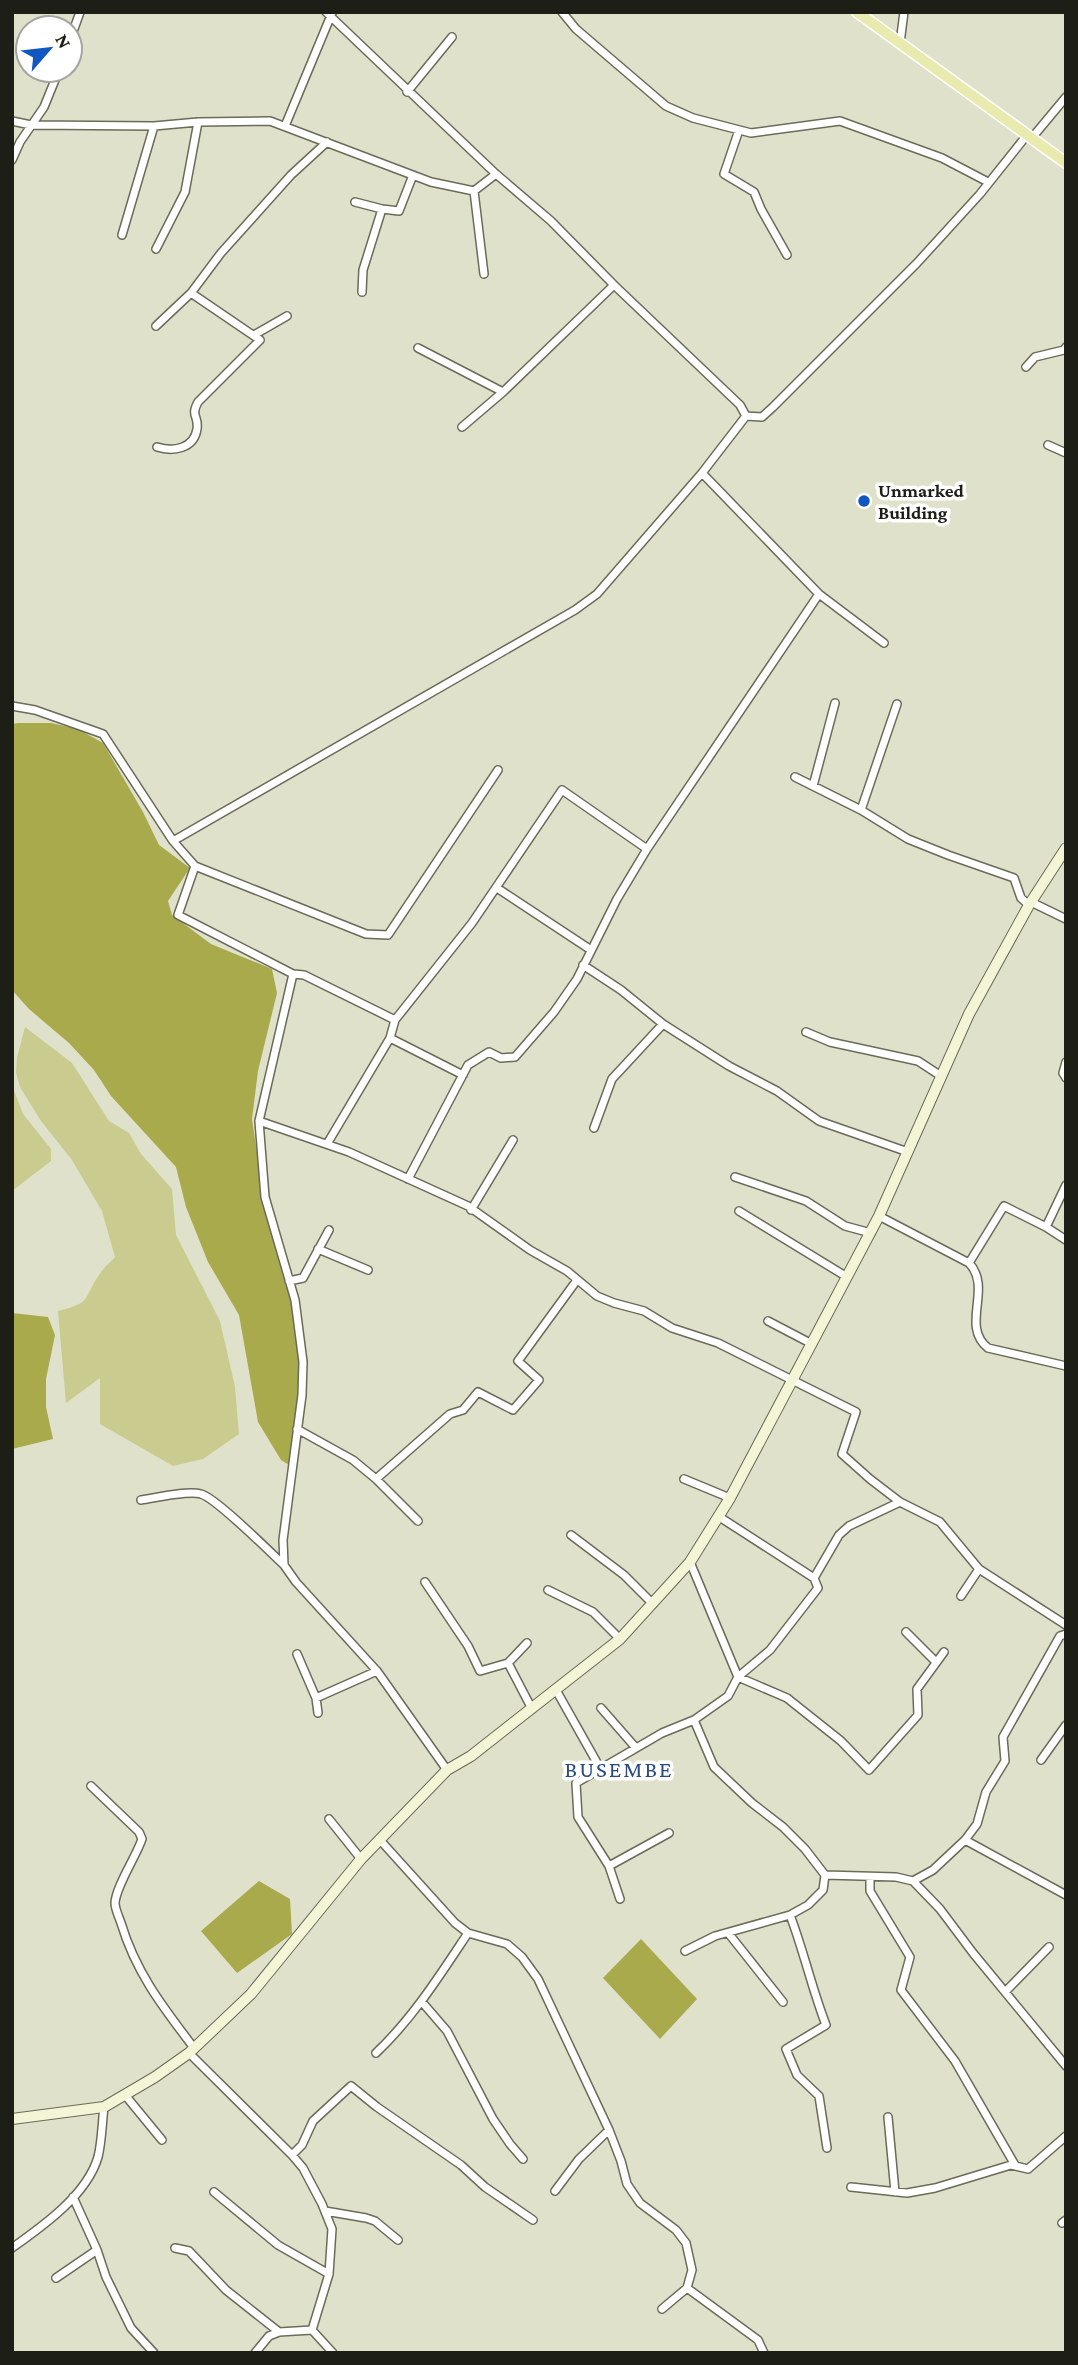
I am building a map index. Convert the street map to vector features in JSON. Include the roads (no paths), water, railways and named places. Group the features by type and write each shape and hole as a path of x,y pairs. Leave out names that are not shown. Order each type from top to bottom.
{"main road":[{"path":"857,12 1066,163"}],"street":[{"path":"562,12 576,29 666,106 693,118 751,133 840,121 942,158 988,182"},
{"path":"900,43 904,12"},
{"path":"285,126 330,14 407,92 542,213 740,405 746,416"},
{"path":"407,92 453,37"},
{"path":"12,160 20,142 44,107 53,84"},
{"path":"746,416 762,417 773,407 917,263 1066,97"},
{"path":"12,121 31,125 154,125 270,121 431,182 474,191 496,174"},
{"path":"156,249 185,192 198,122"},
{"path":"122,235 154,125"},
{"path":"738,130 724,174 754,192 787,255"},
{"path":"156,326 191,293 220,253 291,175 327,142"},
{"path":"355,202 399,211 413,175"},
{"path":"474,191 484,274"},
{"path":"362,292 363,270 382,209"},
{"path":"461,427 503,393 614,285"},
{"path":"157,447 165,450 183,448 192,440 197,428 193,412 198,402 260,340 191,293"},
{"path":"254,335 287,316"},
{"path":"1026,366 1035,358 1064,350 1066,347"},
{"path":"418,348 503,393"},
{"path":"173,841 575,610 597,594 702,473 746,416"},
{"path":"1048,445 1066,453"},
{"path":"702,473 819,594 884,643"},
{"path":"408,1179 468,1065 489,1052 500,1058 514,1058 554,1012 577,979 617,900 647,849 819,594"},
{"path":"813,786 835,703"},
{"path":"861,810 897,704"},
{"path":"12,706 35,710 103,734 173,841 195,866 366,934 388,935 498,770"},
{"path":"795,777 861,810 908,839 1014,878 1021,898 1066,919"},
{"path":"327,1144 390,1038 396,1020 497,888 562,790 647,849"},
{"path":"12,2119 104,2107 192,2050 251,1994 361,1859 447,1770 471,1756 620,1639 690,1562 730,1498 871,1233 969,1014 1030,904 1066,848"},
{"path":"195,866 178,915 293,974 304,975 396,1020"},
{"path":"497,888 591,950"},
{"path":"583,965 621,990 663,1024 729,1066 777,1091 819,1121 908,1152"},
{"path":"284,1565 283,1540 302,1395 303,1362 295,1300 265,1197 259,1121 293,974"},
{"path":"594,1128 612,1079 663,1024"},
{"path":"806,1032 830,1042 918,1061 942,1076"},
{"path":"390,1038 463,1075"},
{"path":"1066,1062 1063,1073 1066,1078"},
{"path":"259,1121 349,1152 468,1206 597,1296 644,1311 672,1328 718,1343 856,1412 842,1454 900,1502 940,1521 979,1569 1066,1625"},
{"path":"471,1210 513,1140"},
{"path":"735,1177 806,1201 845,1226 871,1233"},
{"path":"1046,1227 1066,1185"},
{"path":"969,1263 1004,1206 1066,1240"},
{"path":"739,1211 847,1277"},
{"path":"879,1216 969,1263 978,1276 975,1328 981,1343 988,1348 1066,1366"},
{"path":"289,1280 303,1278 329,1230"},
{"path":"318,1249 368,1270"},
{"path":"376,1479 450,1414 463,1410 478,1392 513,1410 539,1380 518,1361 577,1280"},
{"path":"768,1321 811,1344"},
{"path":"297,1429 354,1460 418,1521"},
{"path":"684,1479 730,1498"},
{"path":"141,1500 201,1494 226,1511 284,1565 296,1582 377,1671 447,1770"},
{"path":"814,1578 839,1535 849,1526 900,1502"},
{"path":"620,1899 609,1866 578,1817 576,1783 662,1733 694,1720 728,1696 738,1677 770,1650 818,1588 814,1578 718,1516"},
{"path":"571,1535 624,1575 653,1604"},
{"path":"690,1562 738,1677 786,1698 841,1741 869,1770 918,1715 917,1689 944,1652"},
{"path":"961,1596 979,1569"},
{"path":"425,1583 468,1646 480,1671 508,1663 527,1643"},
{"path":"548,1590 593,1612 620,1639"},
{"path":"906,1632 936,1662"},
{"path":"913,1881 933,1870 965,1840 977,1824 986,1791 1005,1761 1003,1737 1064,1637"},
{"path":"297,1654 316,1698 318,1713"},
{"path":"508,1663 532,1709"},
{"path":"316,1698 377,1671"},
{"path":"556,1690 600,1768"},
{"path":"601,1708 636,1748"},
{"path":"685,1951 715,1936 790,1915 808,1905 822,1890 825,1875 783,1827 752,1803 714,1767 694,1720"},
{"path":"1041,1760 1066,1725"},
{"path":"91,1786 139,1832 142,1839 119,1888 115,1904 126,1941 142,1976 192,2050 303,2168 325,2211 332,2229 328,2274 312,2330"},
{"path":"329,1819 361,1859"},
{"path":"609,1866 669,1833"},
{"path":"380,1840 455,1923 468,1933 507,1944 522,1957 538,1979 609,2130 632,2193 686,2243 692,2270 687,2288 662,2309"},
{"path":"965,1840 1066,1895"},
{"path":"825,1875 896,1877 913,1881 940,1909 1066,2066"},
{"path":"870,1877 870,1891 910,1957 901,1990 955,2061 1015,2165"},
{"path":"790,1915 826,2025 786,2049 797,2075 819,2096 827,2148"},
{"path":"376,2053 394,2037 422,2002 468,1933"},
{"path":"729,1934 783,2002"},
{"path":"1005,1992 1049,1947"},
{"path":"422,2002 447,2031 493,2119 523,2159"},
{"path":"292,2155 302,2145 313,2121 351,2086 533,2220"},
{"path":"125,2095 162,2140"},
{"path":"12,2248 43,2226 74,2197 90,2174 97,2157 104,2107"},
{"path":"888,2117 895,2192"},
{"path":"555,2191 579,2159 609,2130"},
{"path":"851,2187 907,2193 935,2188 1010,2165 1028,2169 1066,2137"},
{"path":"214,2192 278,2245 328,2274"},
{"path":"74,2197 106,2277 131,2328 154,2353"},
{"path":"325,2211 375,2221 398,2240"},
{"path":"175,2248 190,2251 226,2290 279,2332"},
{"path":"55,2278 97,2250"},
{"path":"687,2288 758,2340 764,2353"},
{"path":"255,2353 269,2336 279,2332 312,2330"},
{"path":"312,2330 333,2353"}],"place":[{"name":"Unmarked Building","path":"864,501"}],"district":[{"name":"BUSEMBE","path":"619,1769"}]}
